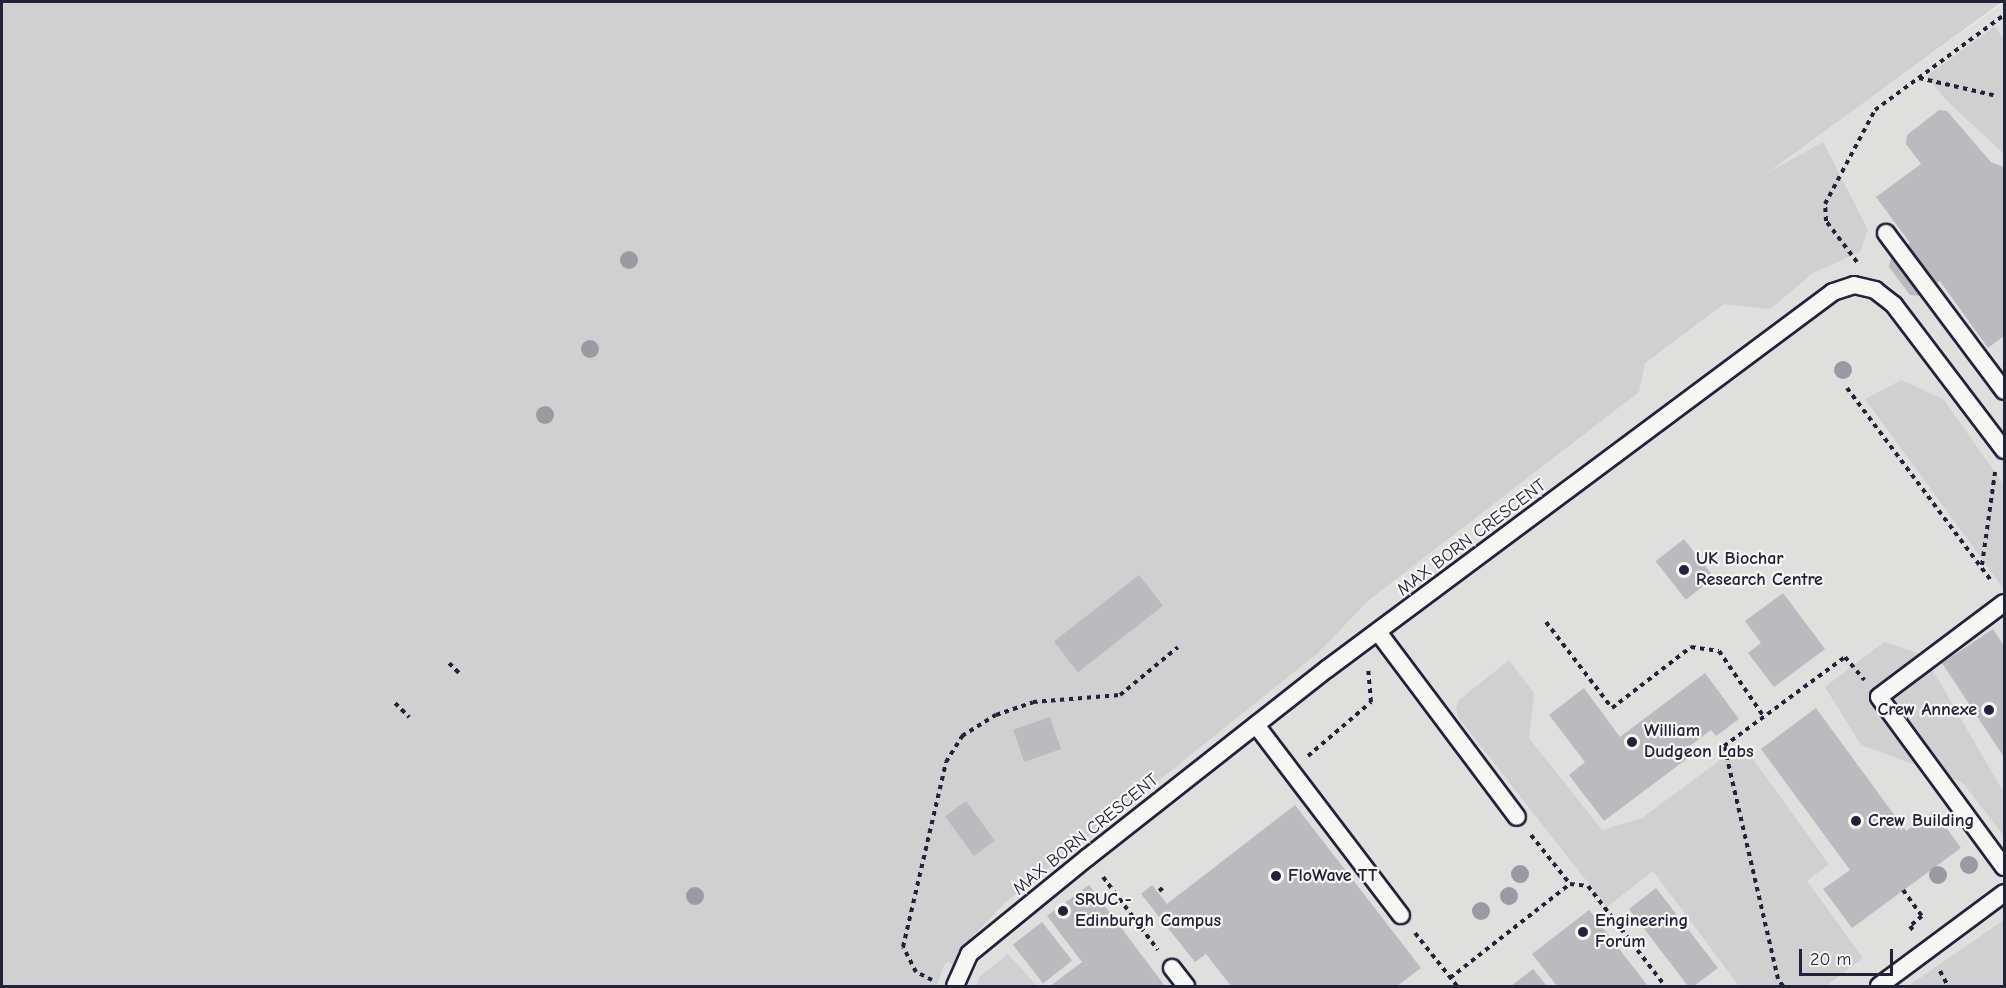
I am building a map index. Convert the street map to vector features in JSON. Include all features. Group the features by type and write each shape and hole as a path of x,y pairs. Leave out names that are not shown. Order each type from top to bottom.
{"lane":[{"path":"1886,233 2004,391"},
{"name":"MAX BORN CRESCENT","path":"955,987 969,954 1088,857 1372,637 1833,292 1854,285 1875,290"},
{"path":"1875,290 1894,305 2002,444"},
{"path":"2002,598 1878,697 2004,867"},
{"path":"1372,637 1517,817"},
{"path":"1256,725 1401,915"},
{"path":"1879,987 2004,893"},
{"path":"1172,968 1185,987"}],"path":[{"path":"1875,290 1826,221 1825,204 1875,110 2004,15"},
{"path":"1918,78 1997,96"},
{"path":"1847,388 1982,566 2002,598"},
{"path":"1982,566 2002,444"},
{"path":"1546,622 1612,708 1691,647 1719,651 1764,717"},
{"path":"1299,781 1304,759 1371,702 1372,637"},
{"path":"936,982 916,972 903,946 946,762 962,736 996,715 1033,702 1120,695 1178,647"},
{"path":"1783,987 1778,980 1724,747 1845,657 1878,697"},
{"path":"449,663 461,675"},
{"path":"395,703 409,717"},
{"path":"1517,817 1570,884"},
{"path":"1088,857 1172,968"},
{"path":"1450,978 1570,884 1588,886 1665,987"},
{"path":"1159,891 1165,886"},
{"path":"1903,890 1922,916"},
{"path":"1401,915 1457,987"},
{"path":"1945,980 1948,987"}],"shaded area":[{"path":"2,2 2002,2 1767,173 1823,142 1868,230 1860,252 1813,273 1770,309 1724,304 1645,363 1639,392 1369,600 1318,653 1005,903 970,939 954,964 948,962 944,966 937,986 2,986"},
{"path":"2004,2 2004,986 937,986 944,966 1071,835 1359,580 1773,167"},
{"path":"1995,26 2004,40 2003,153 1945,99 1927,76"},
{"path":"1901,380 1943,399 2004,485 2004,589 1865,399"},
{"path":"1884,642 1924,655 2004,793 2004,836 1962,782 1861,745 1825,687"},
{"path":"1509,660 1534,693 1529,738 1602,830 1642,818 1742,744 1829,864 1807,881 1863,958 1826,986 1739,986 1653,871 1607,907 1458,717 1456,708 1459,700"},
{"path":"2004,920 2004,986 1908,986"},
{"path":"1008,954 1037,986 977,986 979,977"}],"building":[{"path":"1939,110 1947,111 1991,162 2004,167 2004,336 1988,348 1940,281 1920,296 1910,295 1889,267 1891,257 1910,243 1876,197 1921,164 1906,144 1907,135"},
{"name":"UK Biochar Research Centre","path":"1684,539 1714,578 1686,600 1656,561"},
{"path":"1139,575 1163,606 1078,672 1054,641"},
{"path":"1783,593 1825,649 1774,687 1748,653 1761,643 1745,621"},
{"name":"Crew Annexe","path":"1993,629 2004,646 2004,757 1942,663"},
{"name":"William Dudgeon Labs","path":"1705,673 1739,719 1716,736 1711,730 1687,748 1692,755 1604,821 1569,775 1585,762 1549,715 1584,688 1620,737"},
{"name":"Crew Building","path":"1816,708 1906,831 1934,811 1961,848 1852,928 1823,889 1850,870 1761,749"},
{"path":"1050,717 1061,749 1024,762 1013,730"},
{"path":"966,801 995,841 974,856 945,816"},
{"name":"FloWave TT","path":"1295,805 1421,968 1397,986 1231,986 1206,954 1195,962 1141,894 1152,885 1167,904"},
{"path":"1089,885 1165,986 1050,986 1082,962 1047,916"},
{"path":"1656,888 1718,968 1694,986 1688,986 1629,909"},
{"name":"Engineering Forum","path":"1589,910 1648,986 1557,986 1532,954"},
{"path":"1042,922 1072,961 1043,983 1013,945"},
{"path":"1533,969 1547,986 1511,986"}],"place":[{"name":"UK Biochar Research Centre","path":"1684,570"},
{"name":"Crew Annexe","path":"1989,710"},
{"name":"William Dudgeon Labs","path":"1632,742"},
{"name":"Crew Building","path":"1856,821"},
{"name":"FloWave TT","path":"1276,876"},
{"name":"SRUC - Edinburgh Campus","path":"1063,911"},
{"name":"Engineering Forum","path":"1583,932"}]}
